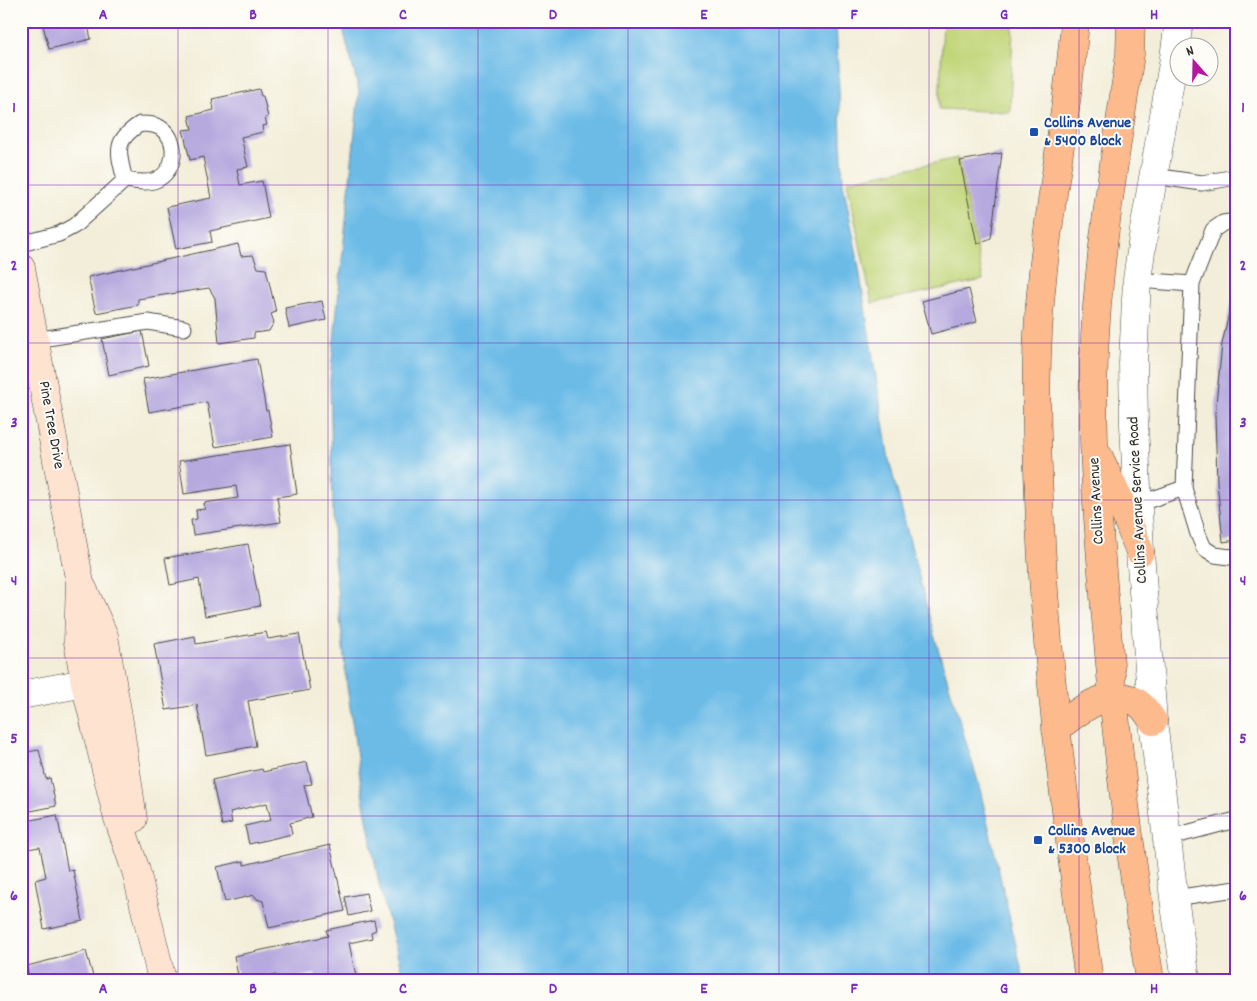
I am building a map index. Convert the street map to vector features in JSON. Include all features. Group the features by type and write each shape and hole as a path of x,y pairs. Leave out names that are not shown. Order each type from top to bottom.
{"main road":[{"path":"1075,21 1072,57 1046,236 1038,334 1037,425 1040,545 1056,729 1089,980"},
{"name":"Collins Avenue","path":"1131,21 1130,54 1100,265 1094,356 1094,445 1100,545 1113,698 1126,809 1150,980"},
{"path":"1130,54 1144,21"},
{"name":"Pine Tree Drive","path":"21,268 80,583 78,642 85,683 117,816 136,871 162,980"},
{"path":"1094,445 1121,504 1140,552"},
{"name":"Pine Tree Drive","path":"80,583 104,636 133,813 136,871"},
{"path":"1056,729 1091,703 1113,698 1126,698 1138,703 1153,721"}],"street":[{"name":"Collins Avenue Service Road","path":"1178,21 1174,58 1153,176 1138,280 1133,363 1140,552 1153,721 1174,898 1186,980"},
{"path":"21,696 85,683"}],"lane":[{"path":"1153,176 1202,184 1236,177"},
{"path":"21,244 59,234 74,226 125,180"},
{"path":"1236,221 1223,223 1213,230 1192,284 1184,488 1204,548 1215,555 1230,558 1236,556"},
{"path":"1138,280 1192,284"},
{"path":"35,340 148,322 184,328"},
{"path":"1138,504 1184,488"},
{"path":"1167,838 1236,820"},
{"path":"1174,898 1236,889"}],"green space":[{"path":"943,21 1013,21 1010,112 939,109"},
{"path":"958,158 983,280 872,303 847,181"}],"water":[{"path":"341,21 836,21 843,183 856,250 889,460 934,635 979,785 1024,980 404,980 379,884 362,792 347,686 334,559 330,380 359,91"}],"building":[{"path":"42,21 87,21 91,39 49,49"},
{"path":"259,89 261,96 263,96 268,117 265,118 267,125 262,126 263,132 241,137 248,167 237,169 240,185 262,181 269,218 210,231 212,242 176,249 167,207 211,198 203,157 190,160 183,130 192,129 189,116 214,110 212,99"},
{"path":"1002,153 991,238 977,244 960,161"},
{"path":"238,244 241,256 253,255 258,268 266,269 276,312 271,314 274,322 269,331 254,333 254,338 219,343 215,298 209,288 138,299 138,305 96,313 88,277"},
{"path":"1235,286 1236,540 1223,542 1217,482 1215,414 1222,344"},
{"path":"969,289 977,322 931,334 922,301"},
{"path":"322,301 326,320 289,328 285,308"},
{"path":"142,331 149,366 109,375 102,339"},
{"path":"257,359 266,411 268,410 273,437 215,447 207,402 149,412 143,379"},
{"path":"290,444 297,494 277,497 281,522 193,535 191,520 197,519 196,510 205,509 204,503 238,498 236,486 184,494 179,461"},
{"path":"248,544 260,606 205,616 199,579 170,585 165,558"},
{"path":"266,632 268,639 299,634 310,690 248,701 256,746 206,755 197,705 166,710 154,644 195,636 196,644"},
{"path":"39,750 46,779 50,778 56,806 21,813 21,753"},
{"path":"307,762 312,784 304,785 312,817 290,823 292,834 249,844 245,826 271,820 267,803 230,812 232,823 222,825 212,780 262,769 263,772"},
{"path":"57,815 68,871 73,870 83,921 44,929 35,880 46,877 40,847 21,850 21,822"},
{"path":"330,845 345,911 269,928 263,901 257,899 254,895 225,902 217,867 244,861 244,865"},
{"path":"366,893 370,911 349,916 345,897"},
{"path":"374,920 376,930 371,932 372,938 349,943 357,980 316,980 315,974 295,978 296,980 277,980 276,975 252,980 239,980 234,956 328,936 326,930"},
{"path":"86,951 94,980 30,980 27,966"}],"place":[{"name":"Collins Avenue & 5400 Block","path":"1034,132"},
{"name":"Collins Avenue & 5300 Block","path":"1038,840"}]}
